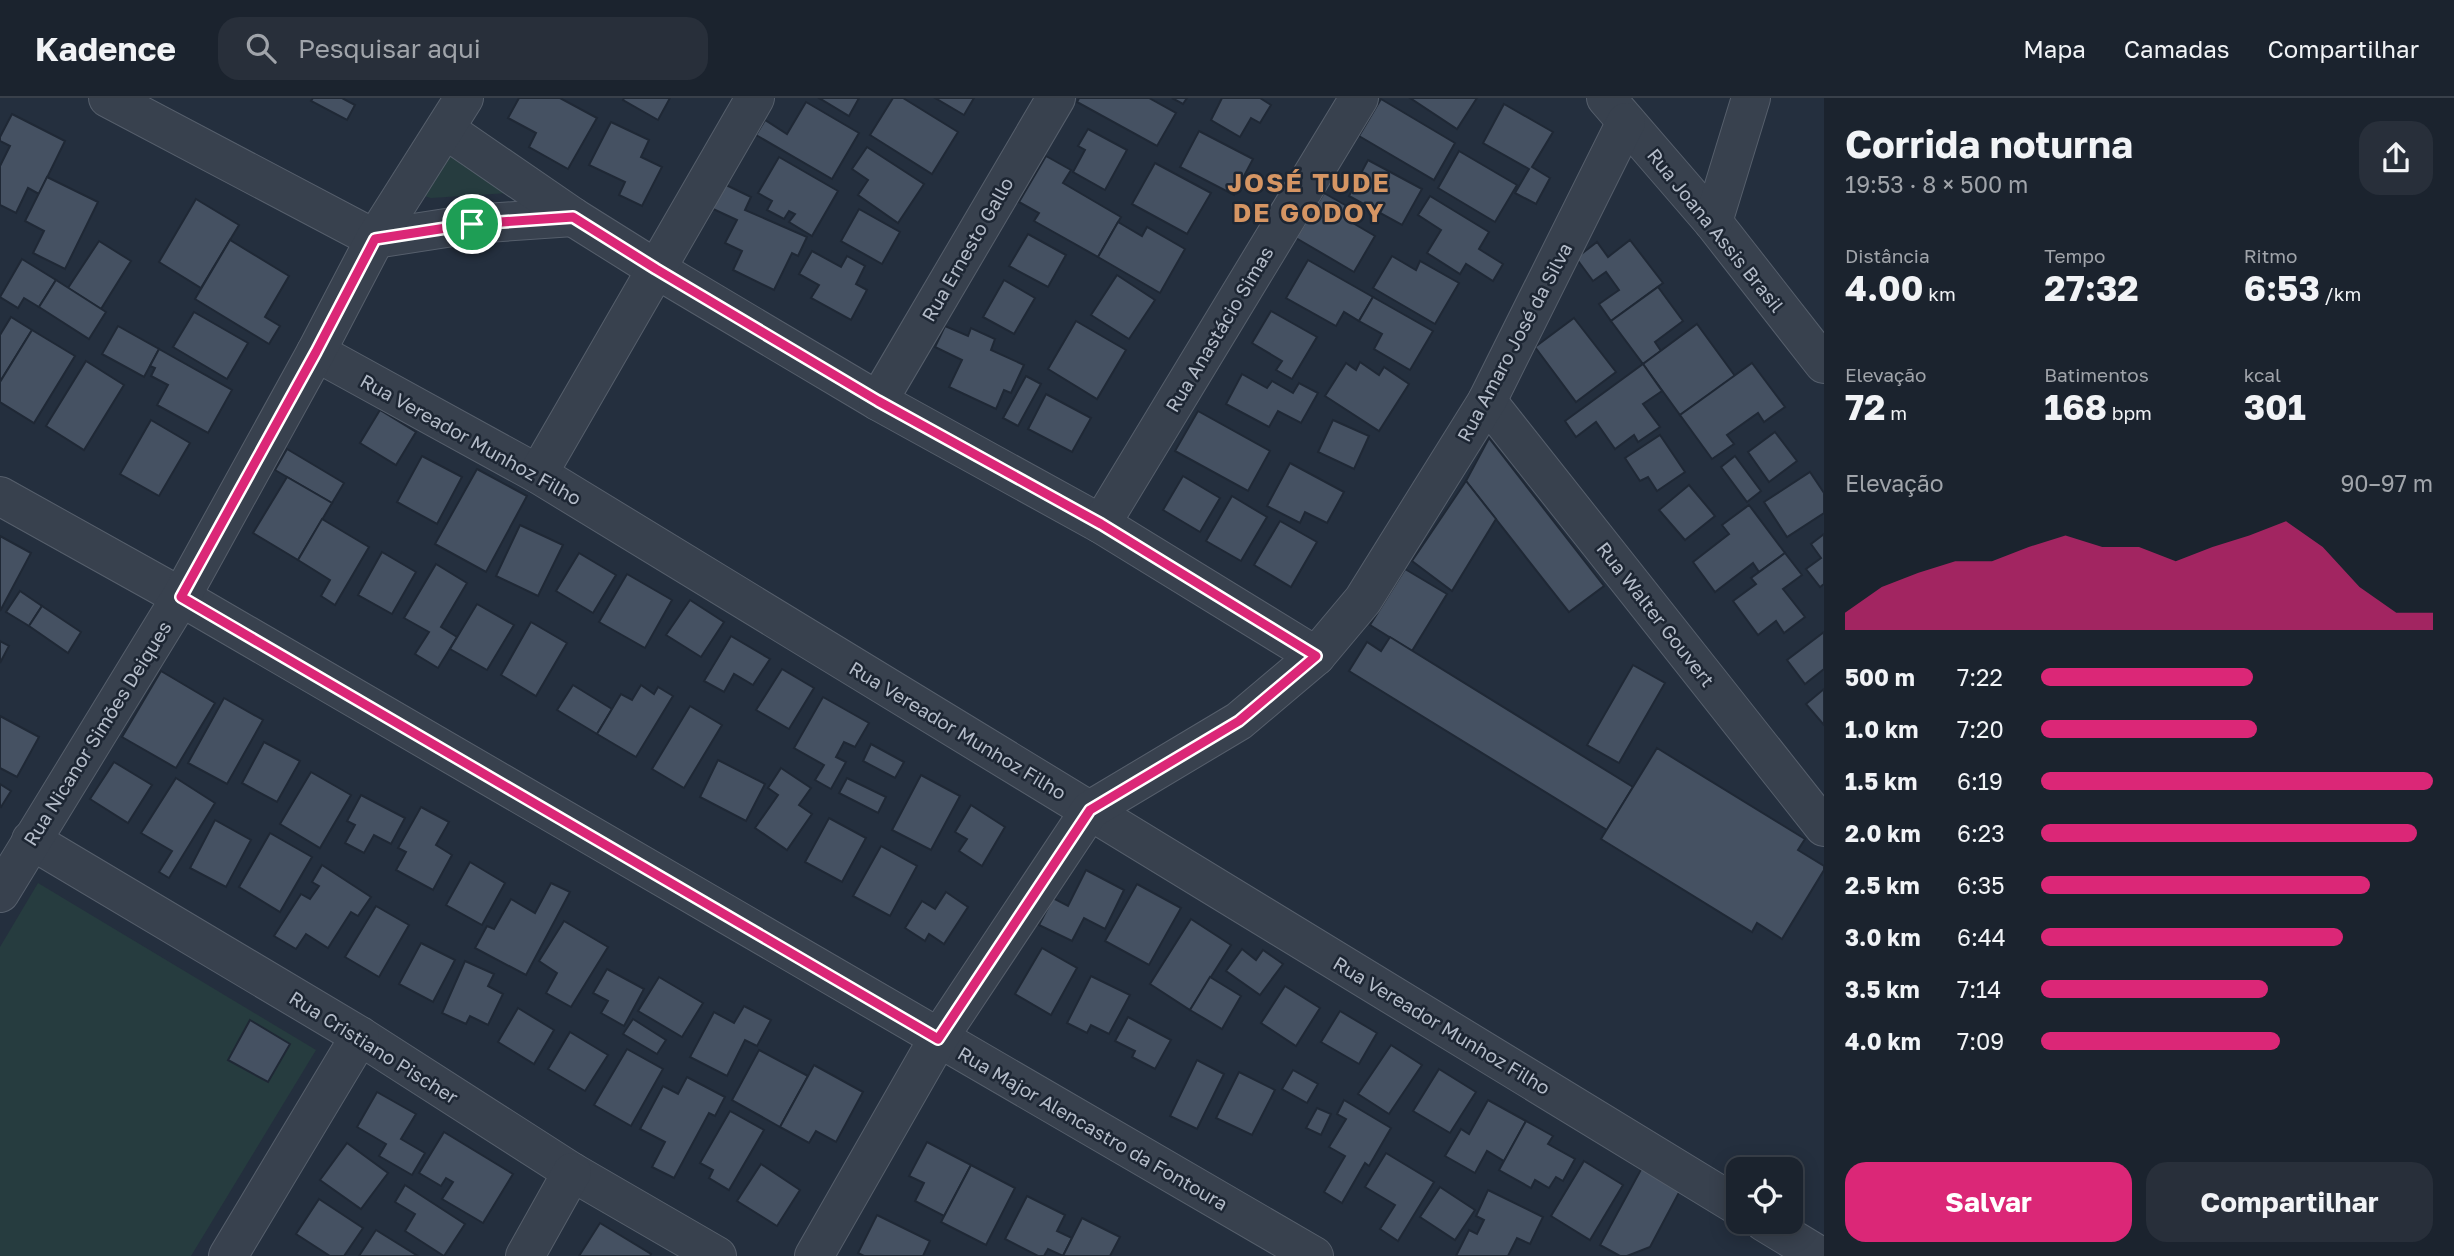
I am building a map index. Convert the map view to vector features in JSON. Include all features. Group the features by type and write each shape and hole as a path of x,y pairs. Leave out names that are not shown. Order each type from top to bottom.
{"street":[{"path":"107,98 375,239 472,224 573,217"},
{"path":"538,474 755,98"},
{"name":"Rua Ernesto Gallo","path":"878,401 1056,98"},
{"name":"Rua Anastácio Simas","path":"1101,524 1359,98"},
{"path":"1713,222 1751,98"},
{"name":"Rua Joana Assis Brasil","path":"1616,110 1713,222 1824,364"},
{"name":"Rua Amaro José da Silva","path":"1090,810 1239,721 1316,656 1363,600 1487,401 1616,110"},
{"path":"454,114 573,217 878,401 1101,524 1316,656"},
{"name":"Rua Nicanor Simões Deiques","path":"0,892 181,597 375,239 454,114"},
{"name":"Rua Vereador Munhoz Filho","path":"316,352 538,474 1726,1199"},
{"name":"Rua Walter Gouvert","path":"1487,401 1824,827"},
{"name":"Rua Major Alencastro da Fontoura","path":"0,496 181,597 1314,1256"},
{"path":"814,1256 938,1039 1090,810"},
{"name":"Rua Cristiano Pischer","path":"31,840 360,1037 572,1172 718,1256"},
{"path":"228,1256 360,1037"},
{"path":"524,1256 572,1172"},
{"path":"1784,1234 1820,1256"}],"green space":[{"path":"454,156 508,193 431,198 421,195 439,160"},
{"path":"38,883 316,1050 191,1256 0,1256 0,947"}],"building":[{"path":"313,98 342,98 355,105 347,120 311,101"},
{"path":"519,98 560,98 597,118 568,169 529,147 536,133 508,118"},
{"path":"670,98 658,120 623,100"},
{"path":"819,98 859,98 849,116"},
{"path":"893,98 903,98 958,132 932,174 870,135"},
{"path":"935,98 974,98 964,115"},
{"path":"1079,98 1149,98 1176,113 1157,146 1077,102"},
{"path":"1172,98 1187,98 1183,104"},
{"path":"1222,98 1260,98 1271,105 1260,123 1251,118 1240,137 1211,120"},
{"path":"1410,98 1477,98 1457,129"},
{"path":"1381,99 1455,143 1434,180 1359,136"},
{"path":"806,102 859,133 832,179 756,135 765,120 787,134"},
{"path":"1504,104 1553,132 1532,167 1550,178 1536,204 1515,193 1529,169 1483,143"},
{"path":"12,114 65,141 39,194 28,188 16,213 0,205 0,166 10,146 0,141 0,137"},
{"path":"611,122 649,140 641,157 662,167 642,206 619,195 625,182 589,165"},
{"path":"1088,129 1127,150 1105,190 1073,172 1085,150 1078,146"},
{"path":"1199,131 1253,159 1234,195 1180,167"},
{"path":"867,147 924,184 898,223 858,195 868,180 852,169"},
{"path":"1459,151 1517,185 1495,222 1438,188"},
{"path":"1046,156 1071,170 1063,183 1121,217 1098,257 1034,221 1039,213 1019,202"},
{"path":"779,157 838,191 812,236 789,222 795,214 789,211 784,219 767,210 772,201 758,193"},
{"path":"1368,160 1422,189 1402,225 1349,196"},
{"path":"1155,163 1211,193 1187,234 1132,204"},
{"path":"47,177 98,202 65,269 33,253 44,231 25,221"},
{"path":"722,183 751,197 745,210 807,237 798,256 792,253 774,290 733,270 742,251 725,243 737,220 711,208"},
{"path":"1324,193 1352,209 1346,219 1375,236 1354,272 1296,238"},
{"path":"1430,196 1489,232 1479,249 1503,264 1493,281 1466,264 1460,274 1427,253 1441,230 1418,215"},
{"path":"196,199 239,225 201,288 159,262"},
{"path":"859,209 900,232 882,264 841,241"},
{"path":"1118,222 1142,236 1147,227 1185,249 1160,293 1098,257"},
{"path":"1028,234 1066,255 1048,287 1009,266"},
{"path":"230,240 289,276 265,317 280,326 269,344 195,299"},
{"path":"1630,240 1663,283 1611,321 1599,304 1619,290 1606,272 1593,281 1576,258 1597,242 1608,257"},
{"path":"99,241 131,261 101,309 68,288"},
{"path":"812,251 841,267 847,256 865,266 856,284 867,290 851,320 811,298 819,285 799,274"},
{"path":"1392,256 1416,270 1420,261 1459,283 1435,324 1373,288"},
{"path":"22,259 56,280 39,307 24,298 18,308 0,297"},
{"path":"1308,260 1373,297 1359,321 1344,312 1336,326 1286,298"},
{"path":"1117,275 1155,300 1129,339 1091,315"},
{"path":"56,280 106,312 89,339 39,307"},
{"path":"1004,280 1035,298 1014,334 983,317"},
{"path":"1658,287 1683,321 1655,342 1661,351 1643,364 1611,321"},
{"path":"1373,297 1433,331 1410,370 1374,349 1382,334 1359,321"},
{"path":"1271,311 1317,337 1292,379 1276,370 1282,361 1252,343"},
{"path":"194,312 248,343 227,379 173,347"},
{"path":"11,317 32,330 0,382 0,335"},
{"path":"1574,318 1616,372 1576,402 1535,347"},
{"path":"1076,321 1126,350 1097,399 1048,369"},
{"path":"1697,324 1735,376 1680,415 1643,364"},
{"path":"118,326 159,349 144,377 102,354"},
{"path":"945,326 968,336 971,328 995,339 991,350 1024,365 1011,393 1004,390 996,409 949,387 962,360 935,347"},
{"path":"32,330 75,356 34,423 0,402 0,382"},
{"path":"159,349 232,390 208,433 157,405 168,385 151,376 155,368 150,366"},
{"path":"86,361 124,385 84,450 46,426"},
{"path":"1360,362 1379,375 1384,367 1409,384 1379,431 1325,396 1346,363 1356,370"},
{"path":"1752,363 1785,407 1764,422 1758,413 1727,435 1734,444 1712,459 1680,415"},
{"path":"1643,364 1662,391 1643,404 1660,427 1638,442 1634,435 1615,449 1596,422 1576,437 1565,421"},
{"path":"1242,374 1267,388 1272,381 1293,393 1299,383 1318,393 1301,423 1278,411 1269,427 1226,404"},
{"path":"1026,376 1041,384 1018,426 1003,418"},
{"path":"1046,394 1091,418 1072,452 1028,429"},
{"path":"380,410 416,432 396,465 360,443"},
{"path":"1198,411 1270,451 1248,491 1175,451"},
{"path":"151,420 190,443 159,496 120,474"},
{"path":"1333,420 1369,436 1354,469 1318,452"},
{"path":"1775,432 1797,461 1769,482 1748,452"},
{"path":"1660,435 1685,472 1657,491 1648,477 1640,481 1625,458"},
{"path":"1489,438 1604,586 1569,612 1466,481"},
{"path":"287,449 344,483 332,503 275,470"},
{"path":"422,456 462,477 437,524 397,502"},
{"path":"1735,456 1761,491 1747,502 1721,467"},
{"path":"1290,463 1344,492 1327,523 1305,512 1300,523 1267,506"},
{"path":"477,469 527,496 486,572 435,544"},
{"path":"1810,472 1824,493 1824,513 1787,537 1764,502"},
{"path":"1183,476 1220,498 1200,532 1163,510"},
{"path":"287,477 332,503 298,560 253,533"},
{"path":"1466,481 1496,519 1452,591 1412,561"},
{"path":"1689,485 1715,516 1685,540 1659,510"},
{"path":"1232,496 1267,517 1241,561 1206,541"},
{"path":"1749,505 1785,553 1759,572 1753,563 1715,592 1693,562 1729,534 1722,525"},
{"path":"322,519 369,547 335,605 321,596 330,580 298,560"},
{"path":"1280,521 1317,542 1291,587 1254,565"},
{"path":"520,525 563,545 538,596 496,576"},
{"path":"1824,534 1824,584 1820,587 1806,569 1821,558 1811,544"},
{"path":"0,536 31,553 0,611"},
{"path":"382,552 416,572 392,614 358,595"},
{"path":"579,553 616,575 593,613 556,591"},
{"path":"1785,553 1802,575 1783,589 1805,617 1784,633 1776,621 1758,635 1733,601 1756,584 1751,578"},
{"path":"436,564 467,583 441,627 457,637 438,668 415,654 429,632 404,618"},
{"path":"1405,569 1447,594 1412,651 1370,625"},
{"path":"627,574 672,600 645,648 599,622"},
{"path":"20,591 42,606 29,626 6,612"},
{"path":"690,600 724,622 701,657 666,635"},
{"path":"477,604 514,625 487,670 450,649"},
{"path":"42,606 81,632 68,653 29,626"},
{"path":"531,622 567,643 536,696 501,675"},
{"path":"1824,632 1824,669 1805,684 1787,660"},
{"path":"731,636 770,659 753,685 734,674 724,692 704,681"},
{"path":"1390,637 1633,787 1607,830 1349,671 1367,642 1381,651"},
{"path":"0,641 9,646 0,663"},
{"path":"1633,665 1665,683 1619,763 1587,745"},
{"path":"782,669 814,688 789,729 756,710"},
{"path":"161,671 215,703 176,768 122,737"},
{"path":"573,685 612,709 597,734 557,710"},
{"path":"641,685 654,694 658,687 673,696 636,757 597,734 621,694 632,700"},
{"path":"1824,689 1824,725 1806,704"},
{"path":"823,697 869,723 855,747 844,742 836,757 846,762 831,789 815,780 824,765 794,748"},
{"path":"224,698 263,720 227,784 188,763"},
{"path":"690,706 722,725 684,788 652,769"},
{"path":"0,716 39,737 17,777 0,768"},
{"path":"264,742 300,761 277,802 242,783"},
{"path":"871,744 904,762 895,778 863,761"},
{"path":"1657,748 1805,839 1798,850 1824,866 1782,939 1757,923 1752,932 1601,839"},
{"path":"718,760 765,784 746,821 700,797"},
{"path":"114,762 152,785 128,823 90,799"},
{"path":"781,768 811,788 799,805 812,814 787,850 755,828 778,795 768,788"},
{"path":"311,772 351,795 320,848 280,824"},
{"path":"921,775 960,796 931,850 892,830"},
{"path":"176,778 215,803 169,878 159,872 172,851 141,833"},
{"path":"847,778 886,797 878,813 839,793"},
{"path":"0,784 11,791 1,807 0,806"},
{"path":"361,795 405,818 391,844 374,835 364,853 345,843 355,825 347,821"},
{"path":"971,805 1005,827 982,866 959,851 967,839 955,832"},
{"path":"421,807 449,822 436,845 452,855 433,890 396,870 406,852 398,848"},
{"path":"829,818 866,838 842,882 805,862"},
{"path":"215,820 251,840 226,887 190,868"},
{"path":"270,833 312,857 280,912 239,887"},
{"path":"881,846 917,866 890,916 853,896"},
{"path":"470,862 505,883 482,925 446,905"},
{"path":"322,865 371,897 358,916 351,912 328,948 306,934 296,949 274,936 301,894 310,899 319,886 312,882"},
{"path":"1086,870 1124,890 1105,929 1084,918 1072,941 1039,925 1053,898 1068,906"},
{"path":"551,883 570,892 526,975 475,948 487,926 494,929 511,899 535,913"},
{"path":"1137,884 1181,908 1149,965 1105,941"},
{"path":"946,892 968,907 944,944 929,934 925,941 905,928 922,901 935,909"},
{"path":"376,906 409,925 379,977 345,957"},
{"path":"1191,919 1231,945 1190,1010 1150,984"},
{"path":"564,921 608,947 571,1007 546,993 557,973 539,961"},
{"path":"421,943 455,960 433,1002 399,984"},
{"path":"1042,948 1077,968 1051,1015 1015,994"},
{"path":"1242,949 1256,960 1263,950 1283,964 1260,995 1226,971"},
{"path":"465,961 494,974 488,986 503,994 488,1025 470,1016 466,1024 442,1013"},
{"path":"607,969 644,989 624,1026 601,1013 608,1001 593,993"},
{"path":"1091,976 1130,995 1109,1034 1091,1025 1087,1033 1067,1023"},
{"path":"659,977 703,1003 682,1037 638,1011"},
{"path":"1210,977 1241,996 1222,1029 1190,1010"},
{"path":"1285,986 1320,1008 1296,1046 1261,1023"},
{"path":"744,1006 771,1020 757,1046 745,1040 727,1076 690,1057 714,1012 734,1023"},
{"path":"518,1008 554,1030 534,1064 498,1042"},
{"path":"1340,1011 1377,1033 1359,1064 1321,1042"},
{"path":"1128,1017 1171,1040 1155,1069 1132,1057 1135,1051 1115,1041"},
{"path":"633,1019 666,1040 657,1054 623,1034"},
{"path":"250,1020 290,1044 268,1082 228,1060"},
{"path":"570,1032 608,1055 585,1091 548,1069"},
{"path":"1391,1045 1422,1065 1389,1114 1358,1094"},
{"path":"627,1049 663,1069 631,1126 594,1105"},
{"path":"759,1050 808,1076 780,1127 732,1100"},
{"path":"1197,1060 1224,1074 1197,1129 1170,1116"},
{"path":"814,1065 863,1092 836,1142 816,1131 809,1143 780,1127"},
{"path":"1439,1069 1476,1092 1450,1133 1413,1111"},
{"path":"1293,1070 1318,1084 1307,1103 1282,1089"},
{"path":"1239,1072 1275,1090 1252,1135 1216,1118"},
{"path":"687,1077 725,1097 715,1116 709,1113 674,1178 652,1167 665,1142 640,1129 663,1086 678,1094"},
{"path":"377,1092 416,1114 401,1139 425,1153 412,1175 379,1156 386,1144 357,1127"},
{"path":"1344,1100 1391,1128 1369,1166 1365,1163 1342,1203 1324,1192 1345,1156 1329,1147 1346,1119 1337,1114"},
{"path":"1488,1100 1526,1121 1504,1161 1487,1151 1475,1173 1445,1156 1461,1129 1469,1134"},
{"path":"1317,1108 1331,1114 1321,1135 1306,1128"},
{"path":"730,1111 764,1130 729,1190 709,1178 713,1170 700,1163"},
{"path":"1526,1121 1553,1136 1548,1144 1575,1159 1563,1181 1556,1177 1549,1188 1535,1180 1531,1188 1499,1170"},
{"path":"444,1132 513,1174 483,1223 442,1199 453,1182 446,1178 441,1186 419,1173"},
{"path":"927,1142 971,1165 944,1216 915,1201 924,1183 909,1176"},
{"path":"347,1143 388,1173 361,1209 320,1180"},
{"path":"1386,1153 1434,1182 1398,1241 1380,1229 1395,1205 1365,1187"},
{"path":"1584,1161 1623,1185 1590,1240 1551,1216"},
{"path":"761,1164 800,1190 777,1226 737,1201"},
{"path":"1644,1164 1683,1185 1650,1247 1620,1256 1600,1245"},
{"path":"971,1165 1015,1188 986,1245 941,1222"},
{"path":"405,1185 465,1224 444,1256 405,1231 415,1214 395,1202"},
{"path":"1440,1187 1475,1210 1455,1240 1420,1217"},
{"path":"1488,1190 1543,1217 1530,1244 1517,1238 1508,1256 1456,1256 1469,1230 1477,1234 1484,1220 1476,1216"},
{"path":"1027,1196 1065,1215 1057,1231 1072,1238 1063,1256 1048,1249 1044,1256 1038,1256 1005,1239"},
{"path":"319,1199 363,1228 344,1256 330,1256 296,1234"},
{"path":"877,1215 930,1241 923,1256 864,1256 858,1253"},
{"path":"1082,1218 1120,1237 1110,1256 1063,1256"},
{"path":"600,1223 651,1254 650,1256 579,1256"},
{"path":"376,1230 418,1256 359,1256"}],"district":[{"name":"JOSÉ TUDE DE GODOY","path":"1309,197"}],"route":[{"path":"573,217 878,401 1101,524 1316,656 1239,721 1090,810 938,1039 181,597 375,239 472,224 573,217"}]}
